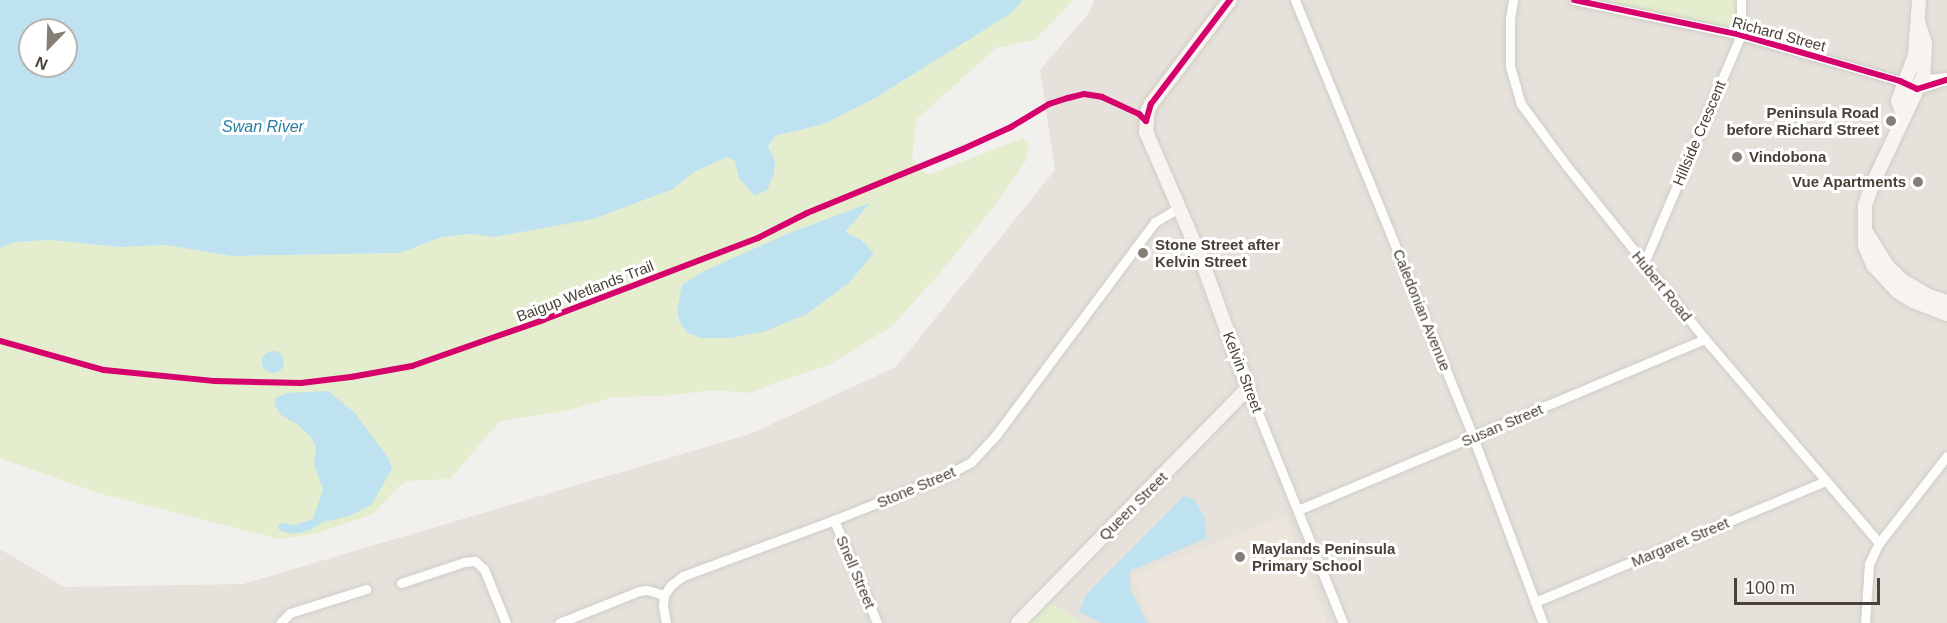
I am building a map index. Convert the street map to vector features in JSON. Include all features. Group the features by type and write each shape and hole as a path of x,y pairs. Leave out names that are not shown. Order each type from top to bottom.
{"street":[{"name":"Kelvin Street","path":"1230,0 1151,104 1146,121 1146,132 1177,209 1200,256 1248,388 1343,623"},
{"name":"Caledonian Avenue","path":"1294,0 1473,437 1543,623"},
{"name":"Hubert Road","path":"1514,0 1510,18 1510,66 1521,104 1566,165 1705,339 1879,543"},
{"name":"Richard Street","path":"1574,0 1741,35 1904,82 1919,84"},
{"name":"Hillside Crescent","path":"1644,263 1741,35 1741,0"},
{"path":"1903,114 1898,100 1915,55 1919,0"},
{"path":"1918,22 1925,44 1919,84 1903,114 1865,205 1866,232 1887,266 1916,296 1947,314"},
{"path":"1919,84 1947,79"},
{"name":"Stone Street","path":"664,595 671,585 683,576 834,520 947,475 971,462 996,435 1155,222 1177,209"},
{"path":"1916,296 1947,302"},
{"name":"Susan Street","path":"1298,510 1705,339"},
{"name":"Queen Street","path":"1018,623 1248,388"},
{"path":"1865,623 1869,564 1879,543 1947,456"},
{"name":"Margaret Street","path":"1535,602 1825,481"},
{"name":"Snell Street","path":"834,520 877,623"},
{"path":"401,583 464,562 476,561 484,569 506,623"},
{"path":"280,623 290,613 366,589"},
{"path":"559,623 639,591 647,590 664,595 666,623"}],"shaded area":[{"path":"1094,0 1947,0 1947,623 0,623 0,549 64,587 243,584 750,434 896,367 1055,170 1040,70 1089,13"},
{"name":"Maylands Peninsula Primary School","path":"1285,516 1327,623 1151,623 1132,576"}],"green space":[{"path":"1023,0 1073,0 1035,40 996,48 917,119 912,160 928,175 1023,138 1029,144 1027,159 996,204 939,274 892,326 831,364 748,393 714,390 664,396 614,397 566,411 500,421 450,479 405,481 373,514 318,533 280,539 98,493 0,458 0,248 15,242 50,240 120,247 166,245 232,256 400,253 441,237 471,234 494,237 673,189 694,172 727,157 735,161 739,178 775,160 768,148 775,136 824,124 875,98 1010,14"},
{"path":"1574,0 1741,0 1741,35"},
{"path":"1042,598 1084,623 1018,623"}],"water":[{"name":"Swan River","path":"0,0 1023,0 1010,14 875,98 824,124 775,136 768,147 775,160 774,174 767,190 755,196 739,178 735,161 727,157 694,172 673,189 593,219 494,237 471,234 441,237 400,253 232,256 166,245 120,247 50,240 15,242 0,248"},
{"path":"870,203 845,232 861,240 874,253 848,284 805,315 763,332 728,338 701,338 688,333 680,323 677,311 682,285 704,271 787,234"},
{"path":"269,351 277,351 284,358 284,366 277,373 269,373 262,366 262,358"},
{"path":"328,391 355,413 389,459 392,469 371,505 349,516 323,522 310,530 294,534 280,531 277,525 283,523 295,525 313,519 323,489 314,465 316,447 311,437 298,425 281,415 274,404 276,398 287,393"},
{"path":"1184,496 1194,499 1204,516 1207,538 1130,571 1130,589 1147,623 1102,623 1079,612 1086,595"}],"cycle path":[{"path":"1146,121 1151,104 1230,0"},
{"path":"1574,0 1741,35 1900,81 1917,89 1947,80"},
{"name":"Baigup Wetlands Trail","path":"0,341 104,370 215,381 301,383 412,366 543,320 758,238 807,213 1011,127 1049,104 1084,94 1102,97 1139,114 1146,121"}],"place":[{"name":"Peninsula Road before Richard Street","path":"1891,121"},
{"name":"Vindobona","path":"1737,157"},
{"name":"Vue Apartments","path":"1918,182"},
{"name":"Stone Street after Kelvin Street","path":"1143,253"},
{"name":"Maylands Peninsula Primary School","path":"1240,557"}]}
